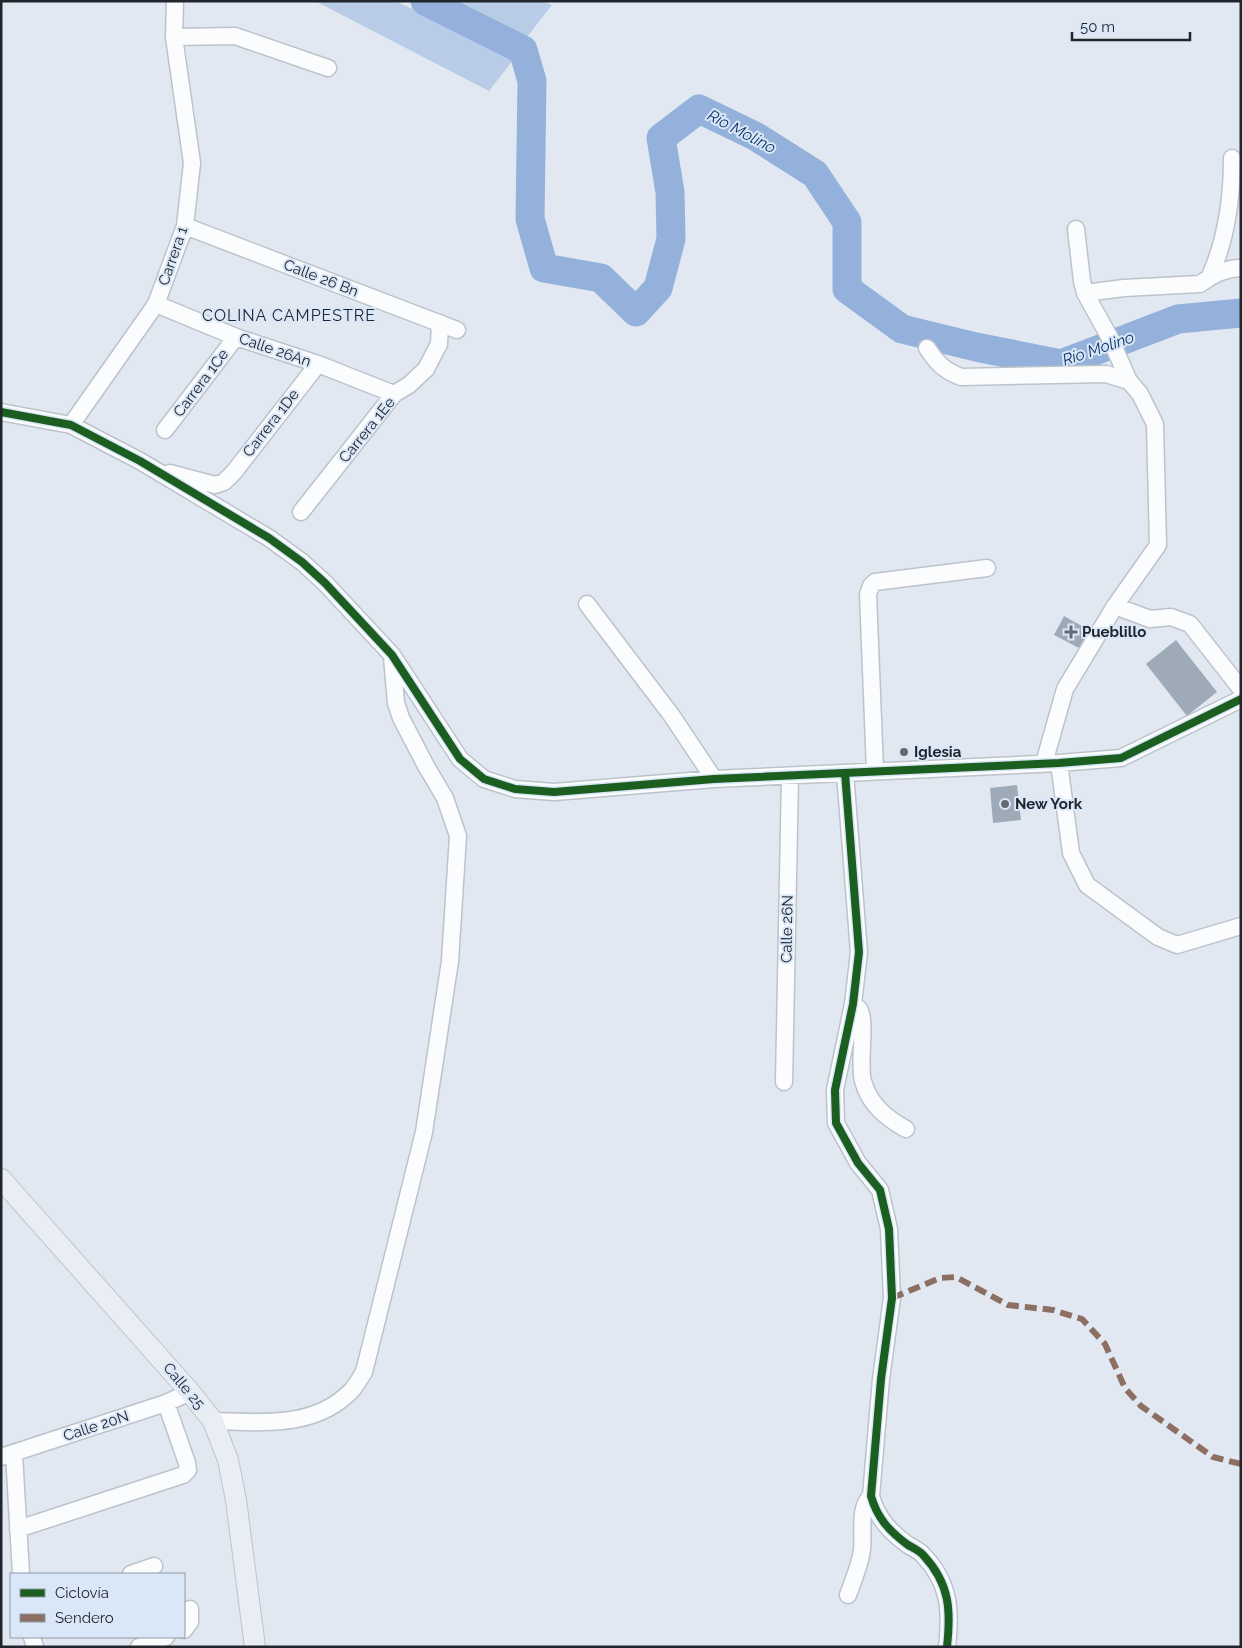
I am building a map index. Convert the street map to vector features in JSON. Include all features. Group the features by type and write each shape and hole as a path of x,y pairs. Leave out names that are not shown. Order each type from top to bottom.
{"main road":[{"name":"Calle 25","path":"1,1179 190,1392 213,1421 228,1460 236,1500 256,1647"}],"street":[{"name":"Carrera 1","path":"71,425 156,304 185,226 192,163 174,37 175,1"},
{"path":"174,37 235,36 328,68"},
{"path":"1210,276 1218,256 1227,215 1232,158"},
{"name":"Calle 26 Bn","path":"185,226 457,330"},
{"path":"1076,229 1082,281 1086,293 1103,323 1130,381 1140,394 1155,424 1158,546 1115,606 1065,689 1052,763 1071,853 1087,885 1158,937 1177,945 1241,926"},
{"path":"1086,293 1124,288 1200,284 1210,276 1232,268 1241,268"},
{"name":"Calle 26An","path":"156,304 236,337 318,364 394,394"},
{"name":"Carrera 1Ee","path":"301,512 394,394 409,385 426,369 439,344 440,323"},
{"name":"Carrera 1Ce","path":"165,430 236,337"},
{"path":"927,348 937,363 947,372 961,377 1106,374 1130,381"},
{"name":"Carrera 1De","path":"150,469 215,485 224,482 234,472 318,364"},
{"path":"1,412 71,425 269,538 302,562 325,583 392,655 460,759 484,778 515,788 554,792 714,779 1121,758 1241,699"},
{"path":"875,770 868,594 871,586 875,582 987,568"},
{"path":"587,604 672,716 714,779"},
{"path":"1115,606 1150,619 1171,617 1190,624 1241,689"},
{"path":"213,1421 273,1423 307,1417 329,1409 352,1390 364,1372 424,1132 450,961 458,836 445,798 401,718 396,703 392,655"},
{"path":"845,773 859,952 852,1004 835,1090 836,1123 858,1163 880,1190 889,1229 892,1298 881,1380 872,1496 874,1507 893,1534 924,1555 945,1587 950,1622 947,1647"},
{"name":"Calle 26N","path":"784,1082 790,776"},
{"path":"852,1004 858,1009 862,1017 861,1068 863,1082 874,1104 888,1118 906,1129"},
{"name":"Calle 20N","path":"8,1455 166,1404 190,1392"},
{"path":"18,1529 183,1475 188,1470 187,1463 166,1404"},
{"path":"8,1455 18,1529 21,1573"},
{"path":"848,1596 862,1551 866,1501 872,1496"},
{"path":"134,1573 154,1566"},
{"path":"185,1629 190,1622 190,1609"},
{"path":"139,1647 163,1638"}],"shaded area":[{"path":"315,1 395,1 517,55 489,91"},
{"path":"438,1 541,1 552,5 523,42"}],"building":[{"name":"Pueblillo","path":"1064,616 1089,630 1079,648 1054,635"},
{"name":"Pueblillo","path":"1176,640 1217,692 1187,716 1146,664"},
{"name":"New York","path":"1017,785 1021,820 993,823 990,788"}],"waterway":[{"name":"Río Molino","path":"425,1 523,50 532,81 530,219 544,268 601,278 636,312 658,288 671,239 670,192 661,138 699,109 755,136 815,174 847,222 847,289 902,329 976,347 1061,364 1178,319 1241,313"}],"marked path":[{"path":"892,1298 940,1278 956,1277 1008,1305 1053,1310 1082,1319 1105,1344 1125,1388 1141,1406 1213,1457 1241,1464"}],"cycle path":[{"path":"1,412 71,425 140,461 269,538 302,562 325,583 392,655 460,759 484,779 515,789 554,792 714,779 1059,763 1121,758 1241,699"},
{"path":"845,773 859,952 853,1004 835,1090 836,1123 858,1163 880,1190 889,1229 892,1298 881,1379 871,1496 877,1511 890,1530 922,1554 933,1566 939,1577 947,1598 949,1622 947,1647"}],"place":[{"name":"Pueblillo","path":"1071,632"},
{"name":"Iglesia","path":"904,752"},
{"name":"New York","path":"1005,804"}],"district":[{"name":"COLINA CAMPESTRE","path":"289,315"}]}
